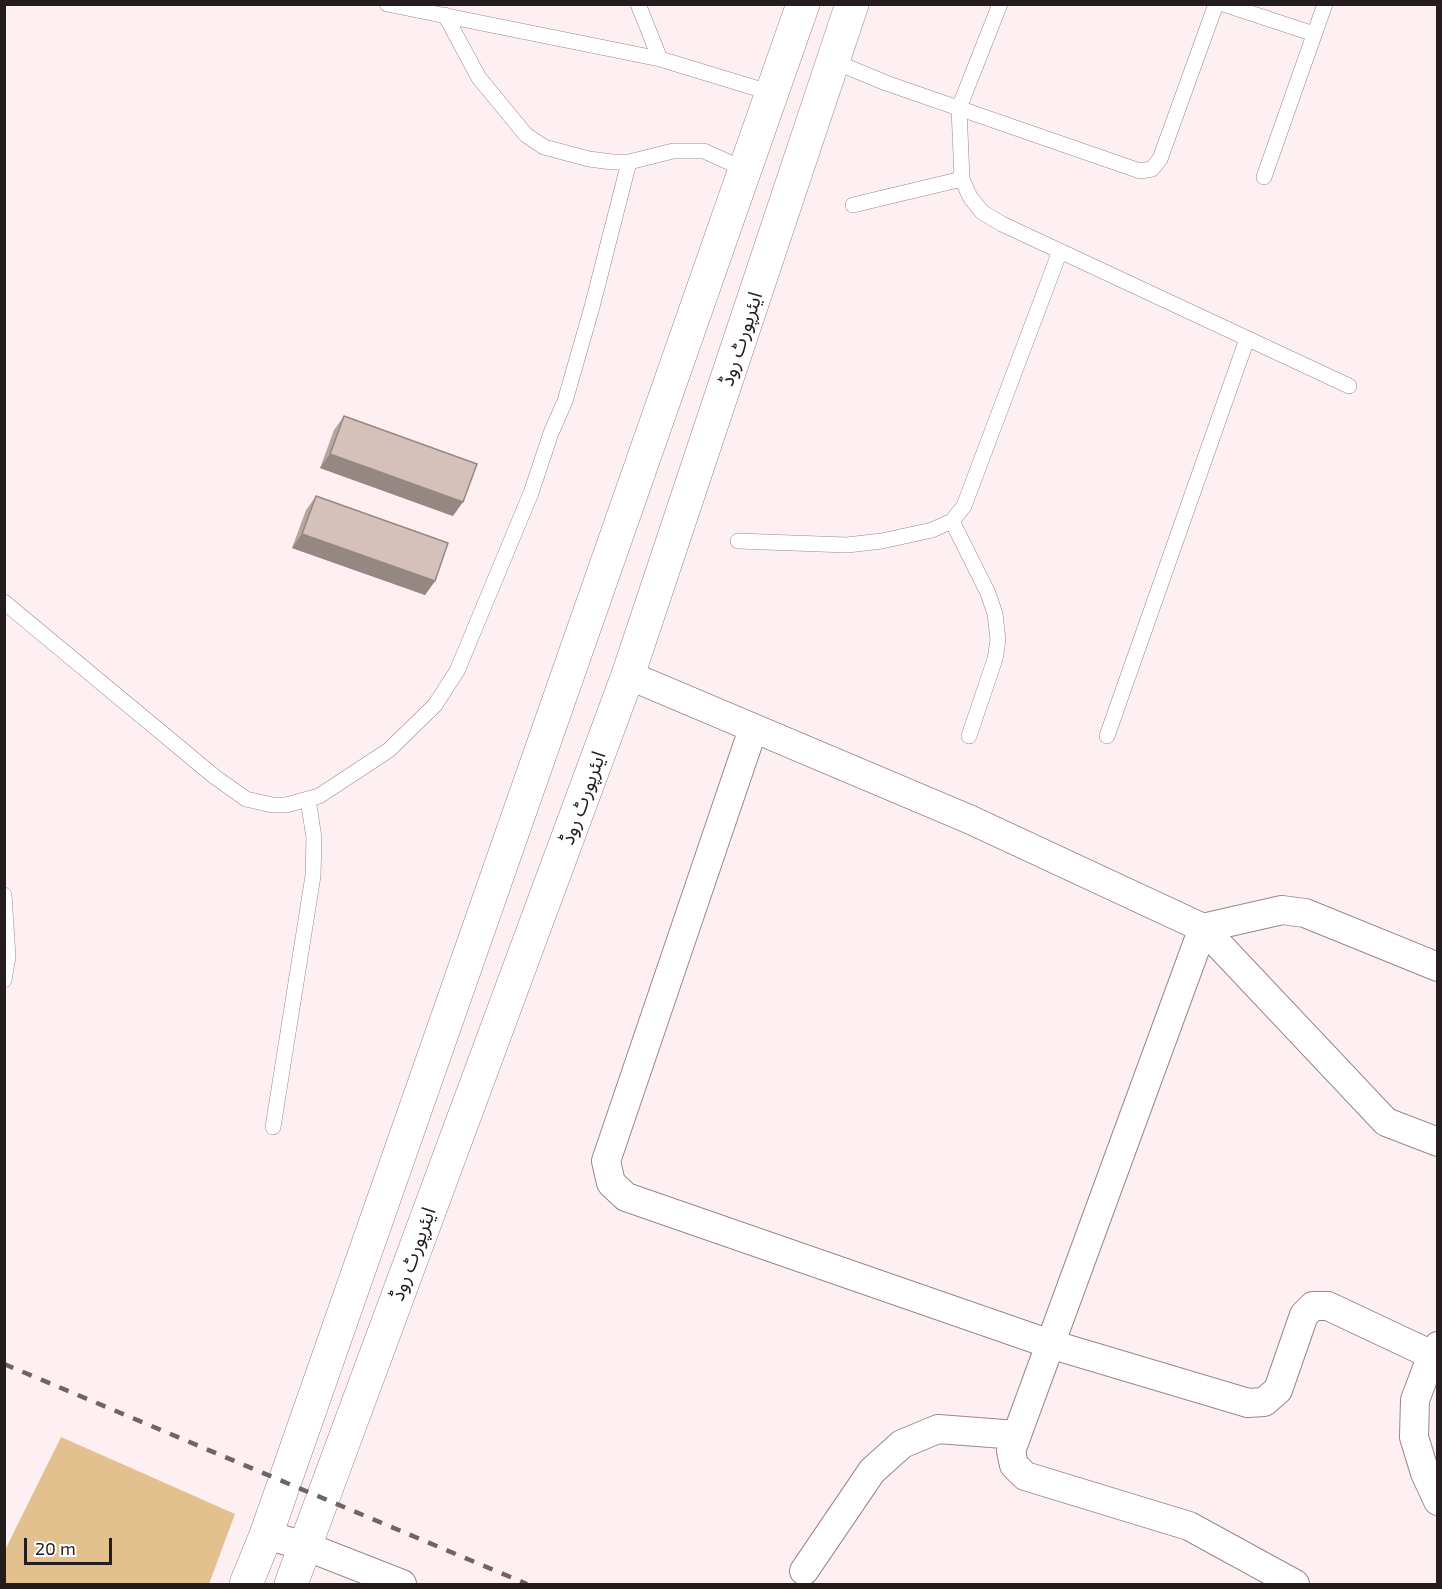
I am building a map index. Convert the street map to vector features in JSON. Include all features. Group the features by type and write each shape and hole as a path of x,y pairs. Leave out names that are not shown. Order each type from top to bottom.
{"main road":[{"path":"246,1584 266,1534 804,4"},
{"name":"ایئرپورٹ روڈ","path":"291,1584 628,675 852,4"}],"street":[{"path":"628,675 971,820 1203,928 1386,1122 1437,1142"},
{"path":"753,729 606,1161 611,1183 626,1197 1050,1344 1248,1403 1264,1402 1278,1390 1304,1315 1313,1306 1328,1305 1435,1350 1415,1400 1414,1437 1425,1473 1437,1501"},
{"path":"1203,928 1282,910 1305,913 1437,967"},
{"path":"1203,928 1011,1451 1014,1465 1025,1476 1189,1526 1294,1584"},
{"path":"804,1570 872,1471 902,1444 938,1429 1017,1435"},
{"path":"266,1534 305,1546 402,1584"}],"lane":[{"path":"387,4 660,59 772,93"},
{"path":"638,4 660,59"},
{"path":"1000,4 959,108 962,179 970,197 982,212 1002,224 1349,386"},
{"path":"833,62 1140,171 1152,169 1160,159 1216,4"},
{"path":"1223,4 1314,34"},
{"path":"1264,177 1325,4"},
{"path":"445,15 479,78 526,135 544,147 589,159 629,162 673,150 704,151 746,170"},
{"path":"4,602 206,770 246,799 272,805 286,805 319,796 389,750 435,705 457,671 531,493 551,433 565,401 629,162"},
{"path":"853,205 962,179"},
{"path":"738,541 846,545 882,541 932,530 952,521 964,506 1060,251"},
{"path":"1107,736 1247,339"},
{"path":"952,521 988,593 995,614 997,631 995,659 969,736"},
{"path":"273,1127 313,876 314,838 308,799"},
{"path":"4,895 8,957 4,980"}],"shaded area":[{"path":"61,1437 235,1514 209,1584 5,1584 5,1550"}],"building":[{"path":"344,416 477,464 463,502 330,454"},
{"path":"316,496 448,543 435,581 302,534"}],"railway":[{"path":"4,1364 527,1584"}]}
